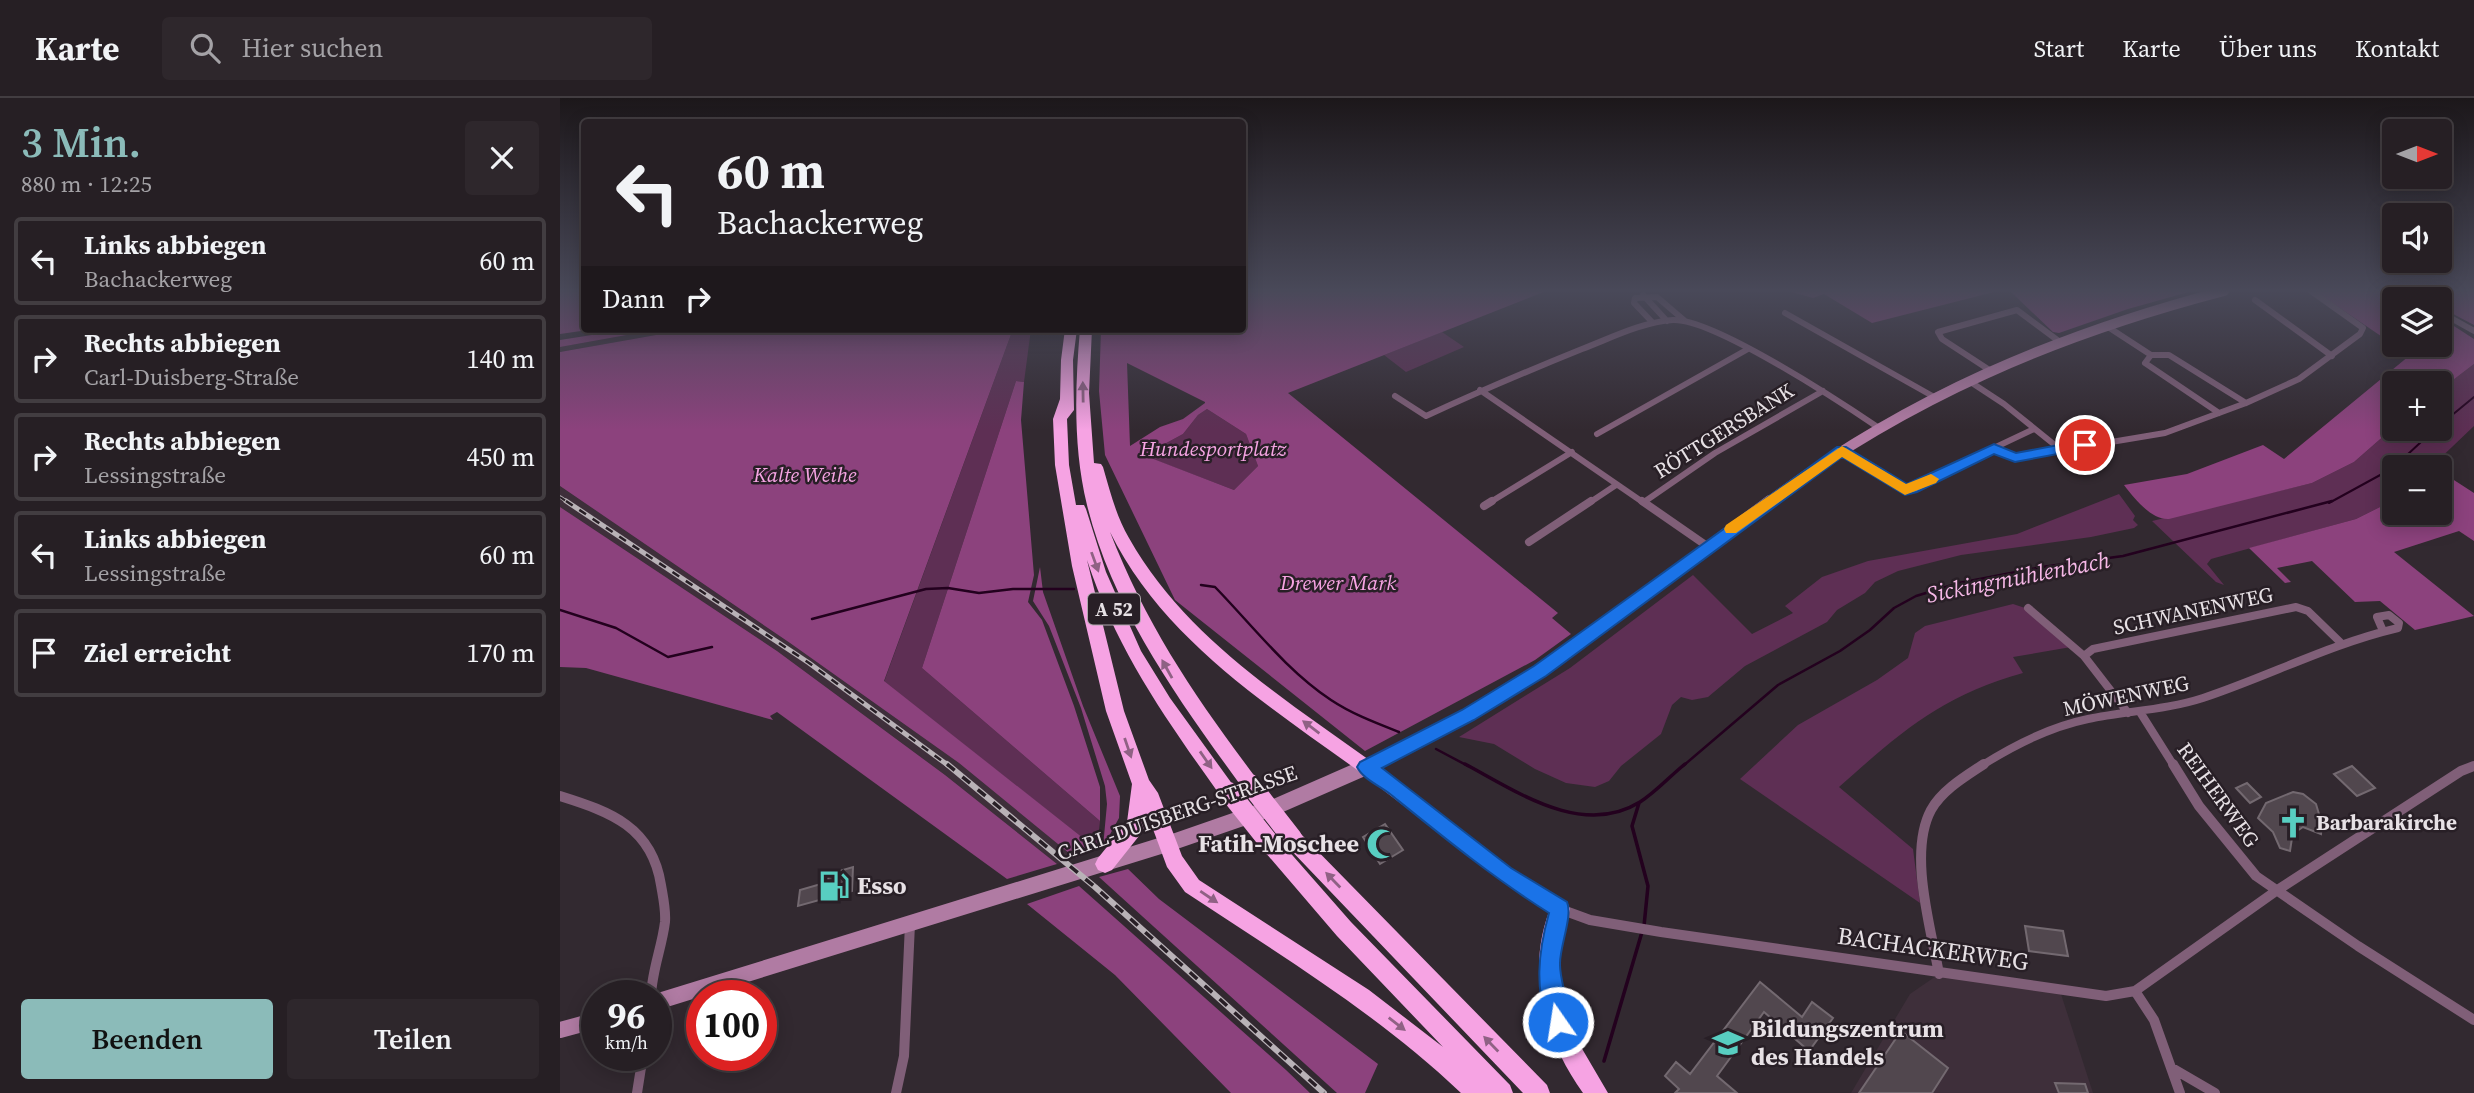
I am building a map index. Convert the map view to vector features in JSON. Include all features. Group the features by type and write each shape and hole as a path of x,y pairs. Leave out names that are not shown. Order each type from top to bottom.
{"highway":[{"name":"A 52","path":"1070,337 1066,399 1070,463 1079,511 1112,606 1146,674 1229,792 1272,846 1344,929 1502,1093"},
{"name":"A 52","path":"1086,337 1083,385 1086,455 1093,502 1125,593 1175,682 1292,838 1539,1093"},
{"path":"1066,399 1060,419 1062,465 1080,566 1115,711 1141,784 1149,793 1178,869 1192,886 1362,997 1444,1062 1477,1093"},
{"path":"1086,455 1095,465 1108,509 1121,538 1178,618 1243,674 1366,767"},
{"path":"1105,864 1136,825 1141,784"},
{"path":"1560,909 1550,946 1549,977 1553,1003 1568,1048 1597,1093"}],"main road":[{"name":"CARL-DUISBERG-STRASSE","path":"672,997 1167,845 1259,813 1366,767 1468,715 1540,671 1590,637 1707,546 1842,450 1969,381 2072,337"},
{"name":"BACHACKERWEG","path":"1366,767 1504,874 1560,909"},
{"path":"560,1030 581,1024"}],"street":[{"path":"1395,397 1426,416 1480,390 1616,337"},
{"path":"1722,337 1823,391 1879,428"},
{"path":"1828,337 1936,398"},
{"path":"1941,337 1991,371"},
{"path":"2054,337 2060,342"},
{"path":"2124,337 2151,355 2169,355 2246,403"},
{"path":"2306,337 2332,356"},
{"path":"1994,449 2015,458 2165,433 2246,403 2299,379 2356,337"},
{"path":"1597,434 1748,349"},
{"path":"2151,355 2146,363 2219,413"},
{"path":"1969,381 2061,450"},
{"name":"RÖTTGERSBANK","path":"1480,390 1707,546"},
{"name":"RÖTTGERSBANK","path":"1644,502 1715,453 1823,391"},
{"path":"1842,450 1905,490 2034,429"},
{"path":"1484,506 1572,452"},
{"path":"1529,542 1616,485"},
{"name":"SCHWANENWEG","path":"2084,656 2093,649 2296,607 2308,611 2340,642"},
{"path":"2028,608 2084,656 2127,713"},
{"name":"MÖWENWEG","path":"1939,974 1922,833 1932,808 1951,788 1997,754 2060,727 2210,695 2340,642 2383,631"},
{"name":"REIHERWEG","path":"2140,712 2199,806 2256,876 2474,1020"},
{"name":"BACHACKERWEG","path":"1560,909 1590,920 1661,932 2106,996 2135,991 2276,891 2461,771 2474,766"},
{"path":"560,796 587,804 631,825 647,842 661,872 665,920 654,980"},
{"path":"896,1093 904,1056 910,923"},
{"path":"2135,991 2154,1020 2180,1093"},
{"path":"2171,1068 2215,1093"},
{"path":"637,1093 640,1071"}],"shaded area":[{"path":"613,337 642,337 560,352 560,347"},
{"path":"560,486 790,643 959,763 1075,858 1057,864 945,775 777,651 560,507"},
{"path":"1939,974 2060,991 2093,1093 1851,1093 1910,994"}],"green space":[{"path":"576,337 613,337 560,347 560,340"},
{"name":"Kalte Weihe","path":"642,337 1010,337 884,681 1097,849 1075,858 959,763 790,643 560,486 560,352"},
{"path":"1010,337 1030,337 1024,382 1016,381 922,668 1100,821 1097,849 884,682"},
{"name":"Drewer Mark","path":"1101,337 1429,337 1288,393 1558,613 1552,618 1571,634 1535,660 1365,751 1175,600 1105,455 1099,391","holes":["1127,363 1205,402 1183,419 1160,427 1130,446","1207,409 1246,434 1258,466 1234,490 1151,458 1159,447 1183,434 1198,415"]},
{"path":"1428,337 1450,337 1464,347 1406,372 1384,355"},
{"path":"2452,337 2474,339 2474,364 2452,381 2452,371 2391,371 2408,357 2452,357"},
{"path":"2474,364 2474,426 2444,455 2382,455 2382,506 2356,519 2211,559 2207,564 2224,585 2216,582 2152,521 2312,483 2354,462 2382,438 2382,441 2452,441 2452,381"},
{"path":"2382,378 2382,438 2354,462 2312,483 2169,519 2149,512 2124,485 2187,474 2263,445 2284,459"},
{"path":"1016,381 1024,382 1021,420 1034,575 1028,602 1042,620 1074,706 1100,787 1100,821 922,668"},
{"name":"Hundesportplatz","path":"1207,409 1246,434 1258,466 1234,490 1150,458 1159,447 1183,434 1198,415"},
{"path":"2452,479 2474,493 2474,541 2459,531 2394,552 2474,616 2415,630 2380,601 2355,602 2312,561 2277,568 2291,582 2285,583 2249,548 2356,519 2382,506 2382,525 2452,525"},
{"path":"2119,494 2135,516 2133,520 2138,525 2134,528 2091,537 1961,555 1898,571 1875,582 1865,593 1837,610 1827,622 1745,666 1708,697 1692,700 1681,697 1672,705 1661,734 1621,766 1609,781 1595,787 1566,783 1535,769 1494,744 1459,737 1570,668 1693,575 1752,634 1793,613 1785,606 1822,577 1868,561 2017,534"},
{"path":"560,507 777,651 945,775 1057,864 1007,879 777,712 770,716 773,720 586,668 560,667"},
{"path":"1040,567 1043,592 1083,706 1120,796 1119,818 1103,847 1107,804 1105,786 1081,708 1049,626 1033,601"},
{"path":"2013,604 2025,608 2071,647 2013,657 2023,673 1968,693 1924,718 1882,749 1839,787 1913,849 1920,903 1740,779 1798,725 1877,680 1908,658 1915,633 1925,626"},
{"path":"1128,869 1159,899 1378,1064 1365,1093 1337,1093 1099,877"},
{"path":"1079,886 1310,1093 1231,1093 1115,975 1027,904"}],"building":[{"path":"2352,766 2375,788 2357,796 2334,774"},
{"path":"2247,783 2261,797 2250,803 2236,788"},
{"name":"Barbarakirche","path":"2293,792 2303,794 2316,804 2322,824 2321,834 2303,827 2297,831 2292,838 2290,851 2280,848 2273,832 2258,818 2266,803"},
{"name":"Fatih-Moschee","path":"1385,824 1403,850 1380,864 1363,837"},
{"name":"Esso","path":"853,867 852,891 798,906 800,890 828,882 829,874"},
{"path":"2025,926 2063,931 2068,956 2029,951"},
{"name":"Bildungszentrum des Handels","path":"1760,982 1802,1017 1812,1002 1833,1018 1809,1051 1764,1012 1717,1076 1737,1093 1675,1093 1679,1089 1665,1076 1676,1062 1690,1074"},
{"path":"1901,1031 1948,1068 1932,1093 1859,1093"},
{"path":"2055,1083 2085,1084 2088,1093 2059,1093"}],"waterway":[{"name":"Sickingmühlenbach","path":"2452,415 2474,397"},
{"name":"Sickingmühlenbach","path":"2329,503 2393,468 2422,441"},
{"name":"Sickingmühlenbach","path":"1683,766 1778,685 1840,651 1870,630 1894,608 1916,596 1959,583 2042,567 2123,556 2332,501"},
{"path":"1201,585 1215,587 1284,661 1331,700 1347,710 1399,732"},
{"path":"812,619 926,589 948,588 979,593 1013,589 1074,589"},
{"path":"560,610 616,628 668,657 712,647"},
{"path":"1436,749 1468,766"},
{"path":"1465,764 1550,807 1595,815 1618,812 1640,802 1685,764"},
{"path":"1639,803 1632,826 1648,886 1644,926"},
{"path":"1604,1061 1642,932"}],"railway":[{"path":"560,497 809,663 949,766"},
{"path":"947,764 1095,887 1324,1093"}],"slow traffic":[{"path":"1731,529 1842,450 1905,490 1931,479"}],"place":[{"name":"Barbarakirche","path":"2293,823"},
{"name":"Fatih-Moschee","path":"1382,844"},
{"name":"Esso","path":"834,886"},
{"name":"Bildungszentrum des Handels","path":"1728,1043"}],"route":[{"path":"1558,1022 1549,977 1550,946 1560,909 1521,887 1366,767 1468,715 1540,671 1590,637 1707,546 1842,450 1905,490 1994,449 2015,458 2085,445"}]}
